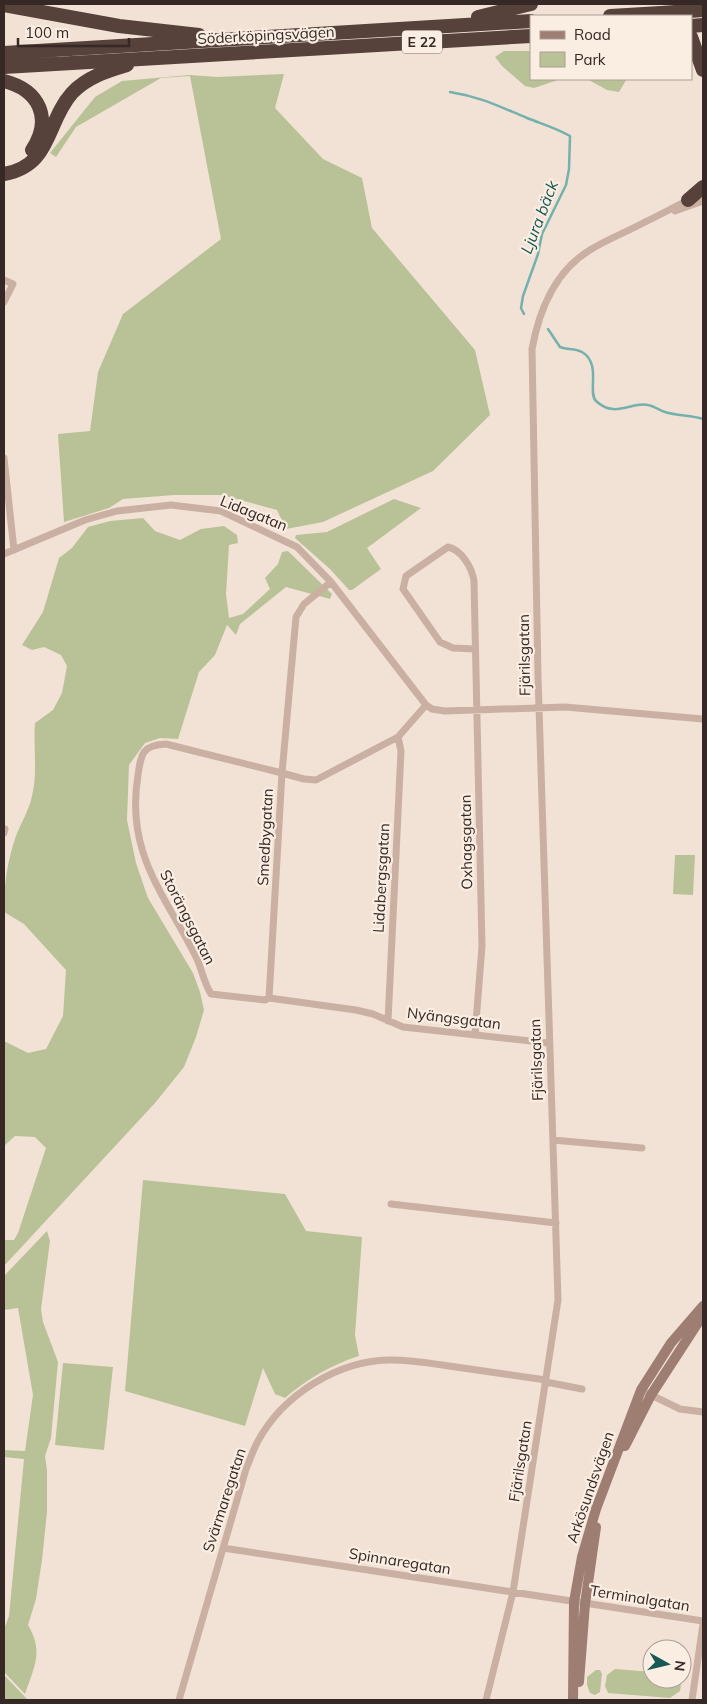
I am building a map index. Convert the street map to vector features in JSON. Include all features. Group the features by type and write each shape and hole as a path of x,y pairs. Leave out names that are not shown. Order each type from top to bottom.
{"highway":[{"path":"4,4 118,26 237,39"},
{"name":"E 22","path":"411,28 484,16 531,4"},
{"path":"693,4 703,31"},
{"path":"627,15 703,10"},
{"name":"Söderköpingsvägen","path":"4,52 530,21"},
{"name":"Söderköpingsvägen","path":"4,67 530,36"},
{"path":"692,40 703,70"},
{"path":"4,174 24,168 37,157 48,141 61,108 80,85 100,74 149,59"},
{"path":"4,80 26,90 33,97 39,105 42,125 34,149 20,160 4,165"},
{"path":"688,200 703,187"}],"main road":[{"name":"Arkösundsvägen","path":"573,1700 574,1602 582,1557 596,1509 646,1393 672,1343 703,1306"},
{"name":"Arkösundsvägen","path":"578,1700 585,1604 597,1523 608,1487 646,1393 703,1315"}],"street":[{"name":"Fjärilsgatan","path":"486,1700 513,1592 558,1300 548,1043 532,349 541,312 558,279 573,263 589,250 703,193"},
{"name":"Fjärilsgatan","path":"644,223 703,201"},
{"path":"4,280 13,284 4,302"},
{"path":"4,458 14,550"},
{"name":"Lidagatan","path":"4,554 99,516 117,511 171,505 221,511 258,526 297,547 331,582 426,705"},
{"name":"Oxhagsgatan","path":"475,649 452,648 440,642 403,589 406,576 448,548 456,550 473,573 475,649 476,710 482,946 475,1035"},
{"path":"282,774 296,617 304,604 331,582"},
{"path":"426,705 439,711 565,707 703,718"},
{"name":"Smedbygatan","path":"269,998 282,774 316,780 398,737 426,705"},
{"name":"Lidabergsgatan","path":"388,1021 401,751 398,737"},
{"name":"Storängsgatan","path":"269,998 265,1000 212,994 207,987 197,959 152,881 139,842 135,790 141,756 147,748 155,744 166,744 282,774"},
{"name":"Nyängsgatan","path":"269,998 356,1010 403,1027 548,1043"},
{"path":"553,1140 642,1148"},
{"path":"391,1204 556,1223"},
{"name":"Svärmaregatan","path":"178,1700 246,1470 258,1441 278,1413 301,1392 328,1375 363,1363 390,1360 413,1361 546,1381 582,1389"},
{"path":"646,1393 680,1409 703,1412"},
{"name":"Spinnaregatan","path":"223,1548 574,1602"},
{"name":"Terminalgatan","path":"574,1602 703,1622"},
{"path":"692,1700 703,1622"}],"green space":[{"path":"504,51 530,51 530,80 558,80 534,88 525,86 502,66 495,57"},
{"path":"284,74 275,108 323,159 362,178 372,228 475,350 490,415 433,471 323,522 286,529 277,510 222,495 174,495 123,499 109,508 64,522 58,434 90,431 98,372 123,314 221,239 190,76 161,78 76,127 56,157 50,153 95,97 122,81 189,75 218,77"},
{"path":"589,80 626,80 619,92 607,90"},
{"path":"394,499 421,508 367,548 381,569 352,590 349,590 330,569 295,538 296,535 327,532"},
{"path":"143,518 155,531 180,540 201,529 224,526 237,535 238,543 229,545 226,594 229,618 243,614 270,589 265,578 278,564 282,552 288,551 332,594 330,599 286,587 240,624 236,635 227,625 215,655 199,672 178,739 160,738 145,743 129,765 127,820 136,863 148,898 193,973 204,1010 184,1067 155,1103 4,1266 4,1240 14,1240 18,1233 46,1148 35,1137 15,1136 4,1146 4,1041 28,1053 46,1049 63,1016 66,970 24,924 4,912 5,883 10,855 29,806 34,787 35,723 53,710 62,693 67,666 61,655 44,647 32,650 22,645 43,612 59,558 72,548 88,527 110,521"},
{"path":"675,855 695,855 693,895 673,894"},
{"path":"143,1180 285,1194 306,1231 362,1237 355,1335 359,1356 320,1373 285,1398 275,1394 263,1368 245,1426 125,1391"},
{"path":"47,1231 50,1241 41,1309 43,1322 58,1362 51,1438 45,1456 47,1512 42,1560 36,1599 28,1625 36,1643 36,1660 25,1694 4,1672 4,1629 9,1616 24,1459 4,1457 4,1450 25,1451 33,1395 18,1308 4,1310 4,1276"},
{"path":"63,1363 113,1367 104,1450 55,1445"},
{"path":"615,1669 642,1671 642,1689 680,1689 680,1691 670,1698 608,1693 605,1686 607,1675"},
{"path":"596,1670 600,1670 602,1674 600,1692 595,1695 590,1693 587,1677"},
{"path":"4,1675 28,1700 4,1700"}],"waterway":[{"name":"Ljura bäck","path":"450,92 489,102 570,136 569,169 566,185 542,234 538,254 523,296 521,308 524,314"},
{"name":"Ljura bäck","path":"548,329 560,347 582,352 588,357 593,370 594,397 603,406 617,409 642,404 670,413 703,419"}]}
